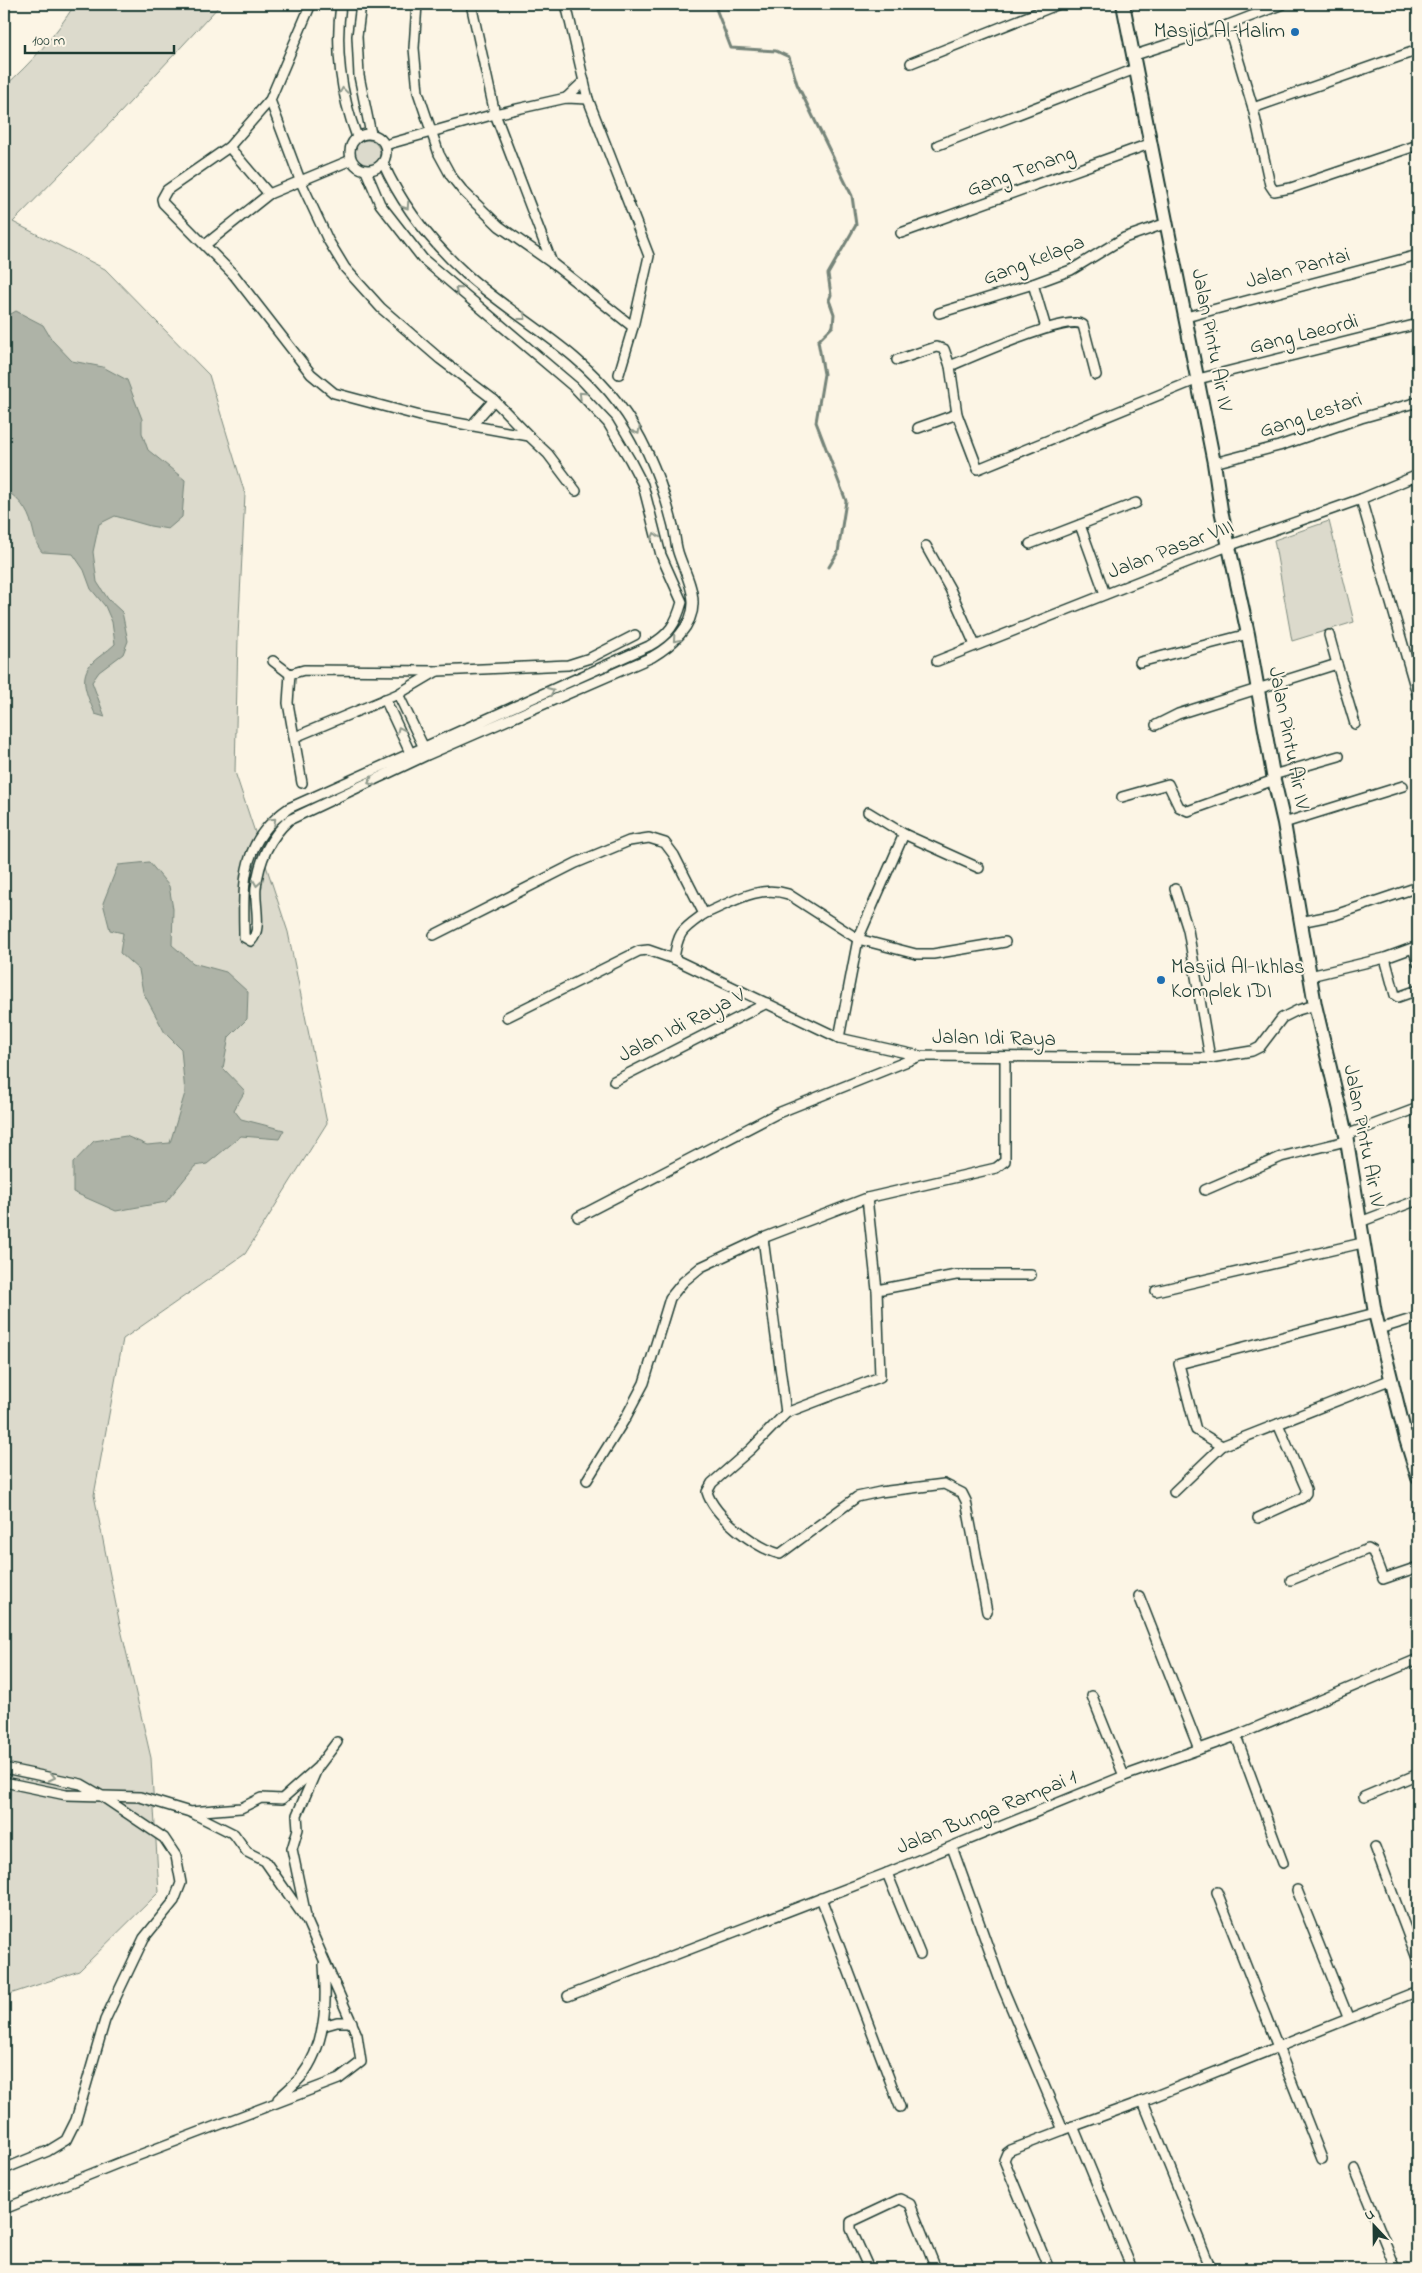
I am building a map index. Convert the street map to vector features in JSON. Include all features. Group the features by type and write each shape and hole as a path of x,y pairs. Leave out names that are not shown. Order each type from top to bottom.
{"main road":[{"name":"Jalan Pintu Air IV","path":"1123,4 1186,317 1228,546 1248,634 1256,689 1284,823 1315,1005 1346,1138 1375,1313 1406,1439 1418,1478"}],"street":[{"path":"311,4 270,100 229,147 167,190 162,199 166,208 234,276 311,374 323,386 334,393 424,417 529,436"},
{"path":"341,4 339,44 341,74 346,107 357,137"},
{"path":"361,4 358,36 359,76 370,134"},
{"path":"416,4 414,48 418,92 439,154 463,191 500,226 552,263 633,327"},
{"path":"470,4 495,114 552,263"},
{"path":"566,4 588,99 648,256 633,327 619,374"},
{"path":"911,63 1060,4"},
{"path":"1132,56 1228,25 1283,4"},
{"path":"1228,25 1253,108 1270,185 1274,191 1278,192 1418,145"},
{"path":"1253,108 1418,50"},
{"path":"938,145 1135,70"},
{"path":"566,98 584,81"},
{"path":"385,146 495,114 566,98 588,99"},
{"path":"270,100 300,180 328,240 358,285 381,308 440,359 494,400 548,454 576,491"},
{"path":"370,134 379,138 385,146 386,158 376,169 366,171 360,169 351,160 350,148 357,137 370,134"},
{"name":"Gang Tenang","path":"901,233 1152,143"},
{"path":"229,147 269,194"},
{"path":"205,246 269,194 351,160"},
{"path":"383,163 405,206 442,250 466,274 572,355 618,402 636,428 648,452 665,497 677,549 694,604 686,626 680,635 671,645 652,657 525,707"},
{"path":"366,171 380,204 423,259 574,387 608,423 630,460 642,486 661,555 682,602 678,619 667,635 649,646 525,707 426,751 413,758 300,814 280,828 268,844 259,870 255,889 256,932 251,941 247,940 244,932 246,870 256,842 271,821 289,808 413,758"},
{"name":"Gang Kelapa","path":"939,313 1033,284 1083,264 1124,238 1167,223"},
{"name":"Jalan Pantai","path":"1186,317 1418,255"},
{"path":"1033,284 1046,328"},
{"path":"950,366 1046,328 1076,322 1083,325 1096,376"},
{"name":"Gang Laeordi","path":"956,414 978,469 1198,379 1418,324"},
{"path":"897,360 936,347 944,349 950,366 956,414 918,428"},
{"path":"471,426 494,400"},
{"name":"Gang Lestari","path":"1214,463 1280,446 1362,418 1418,402"},
{"name":"Jalan Pasar VIII","path":"937,660 1228,546 1361,499 1418,475"},
{"path":"1361,499 1418,698"},
{"path":"1030,544 1136,503"},
{"path":"1080,525 1105,594"},
{"path":"926,546 950,589 975,645"},
{"path":"661,555 677,549"},
{"path":"1140,662 1248,634"},
{"path":"290,674 304,670 438,671 568,665 590,658 635,635"},
{"path":"1329,635 1355,724"},
{"path":"273,661 290,674"},
{"path":"1156,725 1178,714 1337,664"},
{"path":"295,737 398,694 438,671"},
{"path":"290,674 288,703 302,783"},
{"path":"398,694 426,751"},
{"path":"385,699 413,758"},
{"path":"1122,797 1168,784 1179,807 1188,811 1273,777 1339,756"},
{"path":"1284,823 1403,786"},
{"path":"868,812 904,834 979,868"},
{"path":"839,1038 858,939 904,834"},
{"path":"434,935 576,863 629,840 649,838 665,843 674,856 704,914"},
{"path":"1300,922 1335,915 1418,887"},
{"path":"1175,889 1188,930 1210,1058"},
{"path":"674,959 676,943 681,931 704,914 751,893 766,890 777,890 788,894 858,939 916,954 933,954 1005,942"},
{"path":"1310,976 1385,958 1416,947 1418,963"},
{"name":"Jalan Idi Raya","path":"507,1017 639,951 648,950 674,959 839,1038 920,1056 1210,1058 1252,1051 1260,1047 1282,1018 1298,1010 1315,1005"},
{"path":"1385,958 1395,995 1398,997 1418,990"},
{"name":"Jalan Idi Raya V","path":"614,1081 767,1003"},
{"path":"578,1217 778,1113 920,1056"},
{"path":"587,1480 626,1417 644,1383 670,1298 683,1282 701,1267 763,1238 867,1198 996,1168 1005,1161 1005,1057"},
{"path":"1204,1190 1281,1157 1346,1138 1418,1108"},
{"path":"867,1198 877,1290 880,1377 786,1414 751,1450 708,1487 707,1492 712,1505 752,1542 780,1554 857,1497 935,1484 954,1488 962,1494 966,1501 987,1612"},
{"path":"1360,1222 1418,1200"},
{"path":"763,1238 786,1414"},
{"path":"1156,1291 1362,1243"},
{"path":"877,1290 956,1275 1032,1275"},
{"path":"1222,1446 1196,1430 1179,1364 1375,1313"},
{"path":"1379,1329 1418,1317"},
{"path":"1174,1492 1222,1446 1392,1379"},
{"path":"1258,1518 1302,1498 1306,1494 1278,1424"},
{"path":"1406,1439 1418,1434"},
{"path":"1291,1580 1368,1549 1373,1552 1383,1579 1418,1567"},
{"path":"1139,1596 1199,1748"},
{"name":"Jalan Bunga Rampai 1","path":"568,1996 887,1873 1124,1776 1236,1736 1418,1659"},
{"path":"1092,1696 1124,1776"},
{"path":"1236,1736 1283,1863"},
{"path":"190,1812 241,1808 261,1798 282,1799 318,1767 338,1742"},
{"path":"307,1921 292,1850 298,1829 296,1815 318,1767"},
{"path":"4,1768 82,1784 100,1795 164,1838 176,1856 180,1883 174,1901 144,1938 105,2020 76,2120 66,2140 4,2169"},
{"path":"1364,1797 1418,1774"},
{"path":"4,1782 66,1795 140,1797 190,1812 234,1834 247,1852 265,1861 307,1921 358,2035 361,2062 339,2079 4,2209"},
{"path":"1375,1846 1418,1961"},
{"path":"952,1847 1002,1986 1063,2130"},
{"path":"887,1873 920,1954"},
{"path":"1297,1890 1348,2017"},
{"path":"1217,1892 1322,2159"},
{"path":"821,1898 900,2106"},
{"path":"274,2103 301,2077 317,2047 326,2010 323,1956"},
{"path":"1050,2269 1004,2160 1007,2153 1418,1991"},
{"path":"323,2026 337,2022 352,2022"},
{"path":"1143,2101 1211,2269"},
{"path":"1073,2126 1132,2269"},
{"path":"1356,2170 1396,2269"},
{"path":"869,2269 852,2229 851,2222 900,2200 910,2204 936,2269"}],"shaded area":[{"path":"75,4 221,4 119,114 13,222 105,269 209,375 245,494 238,637 235,772 288,932 327,1123 245,1254 123,1339 94,1495 120,1625 151,1758 159,1892 79,1971 4,1996 4,87 42,48"},
{"path":"367,140 376,144 380,153 376,162 367,166 358,162 354,153 358,144"},
{"path":"16,311 43,325 52,340 72,361 103,367 127,380 142,419 142,433 148,450 185,480 182,517 168,529 115,516 99,524 93,552 97,582 108,599 122,612 128,641 123,654 99,672 92,682 105,717 95,714 86,690 85,677 90,665 115,644 112,622 105,606 91,589 84,570 73,554 42,552 25,509 14,496 4,489 4,434 7,417 4,410 4,318"},
{"path":"1329,521 1354,622 1292,641 1274,540"},
{"path":"149,862 169,886 173,909 172,945 193,963 226,972 248,992 247,1019 229,1037 223,1068 245,1091 234,1110 241,1119 284,1130 279,1139 241,1136 207,1164 195,1166 166,1202 116,1211 73,1192 73,1163 94,1141 126,1136 147,1145 170,1143 185,1093 181,1049 165,1033 143,992 139,970 120,953 123,933 110,930 103,903 118,865"}],"waterway":[{"path":"708,4 715,6 731,48 776,51 789,57 797,84 852,196 856,225 828,274 831,295 829,300 834,314 833,326 818,341 824,374 816,422 846,501 838,552 829,567"}],"place":[{"name":"Masjid Al-Halim","path":"1295,32"},
{"name":"Masjid Al-Ikhlas Komplek IDI","path":"1161,980"}]}
